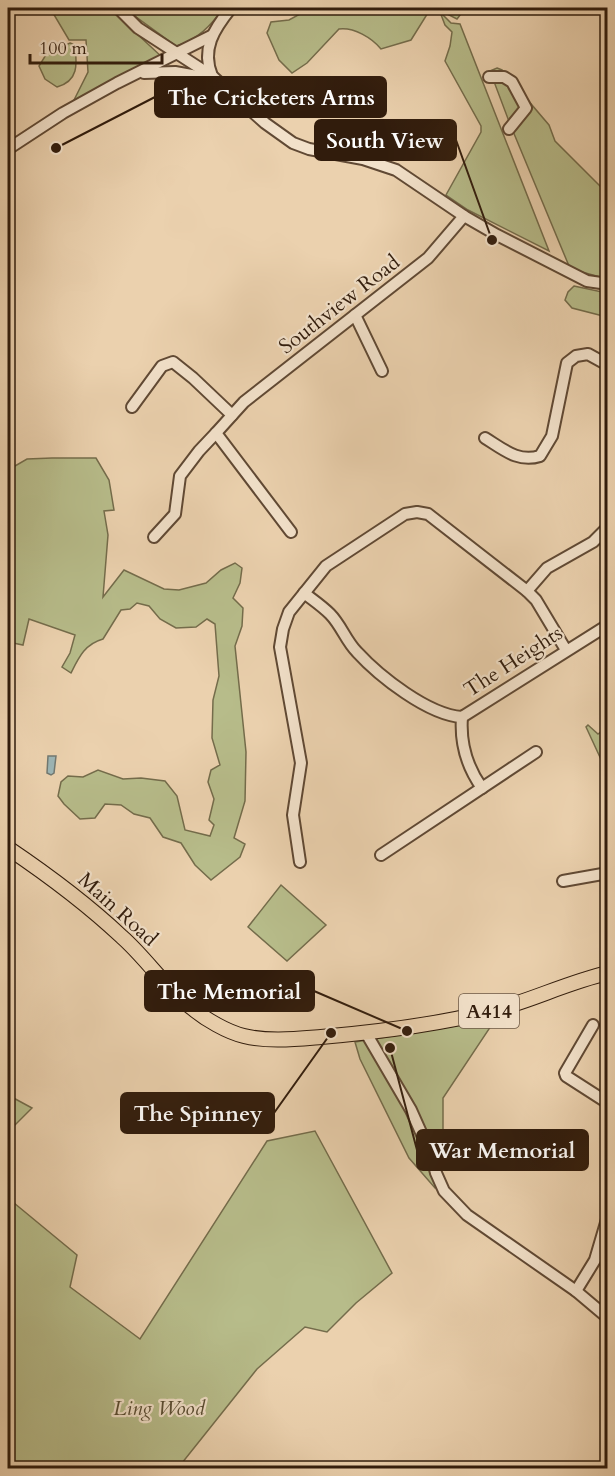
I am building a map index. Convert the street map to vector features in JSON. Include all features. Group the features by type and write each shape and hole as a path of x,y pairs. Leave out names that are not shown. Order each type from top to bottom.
{"main road":[{"name":"Main Road","path":"8,848 84,904 136,950 172,992 193,1010 220,1025 243,1036 275,1040 366,1033"},
{"name":"A414","path":"366,1033 492,1011 608,973"}],"street":[{"path":"118,8 138,28 215,79 265,123 294,143 309,149 363,159 396,170 464,216 564,270 587,281 608,284"},
{"path":"215,79 207,65 211,36 231,8"},
{"path":"8,149 63,113 211,36"},
{"path":"138,73 175,72 215,79"},
{"path":"489,77 504,77 512,82 526,108 509,129"},
{"name":"Southview Road","path":"154,537 175,514 180,476 199,451 244,402 428,258 464,216"},
{"path":"355,315 382,371"},
{"path":"485,438 518,457 528,460 540,456 552,436 567,363 576,356 588,354 608,365"},
{"path":"132,406 162,366 173,363 193,378 232,415"},
{"path":"216,433 291,532"},
{"path":"300,862 293,815 301,763 280,647 289,612 326,566 405,514 417,512 428,514 527,591 536,600 566,650"},
{"path":"527,591 547,568 593,542 608,527"},
{"name":"The Heights","path":"304,593 331,615 354,650 374,670 425,705 450,717 462,717 608,625"},
{"path":"462,717 462,735 467,763 482,788"},
{"path":"381,855 536,752"},
{"path":"563,881 608,873"},
{"path":"593,1025 565,1072 566,1076 608,1103"},
{"path":"366,1033 411,1110 444,1191 467,1215 576,1292 608,1318"},
{"path":"576,1292 595,1260 608,1216"}],"green space":[{"path":"50,8 109,8 163,58 73,102 88,72 86,40 69,40"},
{"path":"127,8 224,8 203,31 191,40 176,46"},
{"path":"311,8 431,8 411,40 381,49 362,34 339,29 307,63 292,73 279,60 267,33 271,22 289,20"},
{"path":"444,8 463,8 464,10 457,19 447,14"},
{"path":"440,12 451,23 460,24 549,251 468,210 446,195 481,132 481,126 445,61 452,32 445,25"},
{"path":"70,43 75,45 75,71 69,81 57,87 45,79 39,66 47,53"},
{"path":"497,68 502,70 549,125 555,141 607,193 607,279 569,266 490,71"},
{"path":"574,286 607,293 607,317 572,308 565,300 568,292"},
{"path":"96,458 109,480 114,510 104,511 108,535 103,597 124,570 164,589 179,590 206,583 221,570 235,563 242,568 240,583 233,598 243,608 242,626 235,646 246,752 245,801 234,838 245,844 240,857 211,880 195,865 181,843 163,837 150,818 134,814 121,805 105,804 95,818 80,819 58,796 61,782 68,776 83,777 98,770 123,779 141,778 165,781 177,796 185,830 210,836 214,825 209,820 214,799 208,782 211,770 220,765 212,738 213,700 219,676 215,624 207,619 196,627 176,628 160,619 149,606 137,603 130,609 121,610 103,639 87,648 71,673 62,667 70,653 75,635 29,619 23,645 8,642 8,470 27,459"},
{"path":"588,725 598,734 602,731 607,736 607,767 605,768 586,727"},
{"path":"281,885 326,925 287,961 248,927"},
{"path":"492,1020 493,1023 443,1098 443,1152 435,1188 409,1158 360,1059 355,1042"},
{"path":"8,1095 32,1108 8,1132"},
{"name":"Ling Wood","path":"315,1131 392,1273 356,1303 327,1332 305,1327 257,1369 178,1468 8,1468 8,1198 77,1255 70,1287 140,1339 267,1141"}],"water":[{"path":"48,756 56,756 54,773 51,775 47,773"}],"place":[{"name":"The Cricketers Arms","path":"56,148"},
{"name":"South View","path":"492,240"},
{"name":"The Memorial","path":"407,1031"},
{"name":"The Spinney","path":"331,1033"},
{"name":"War Memorial","path":"390,1048"}]}
